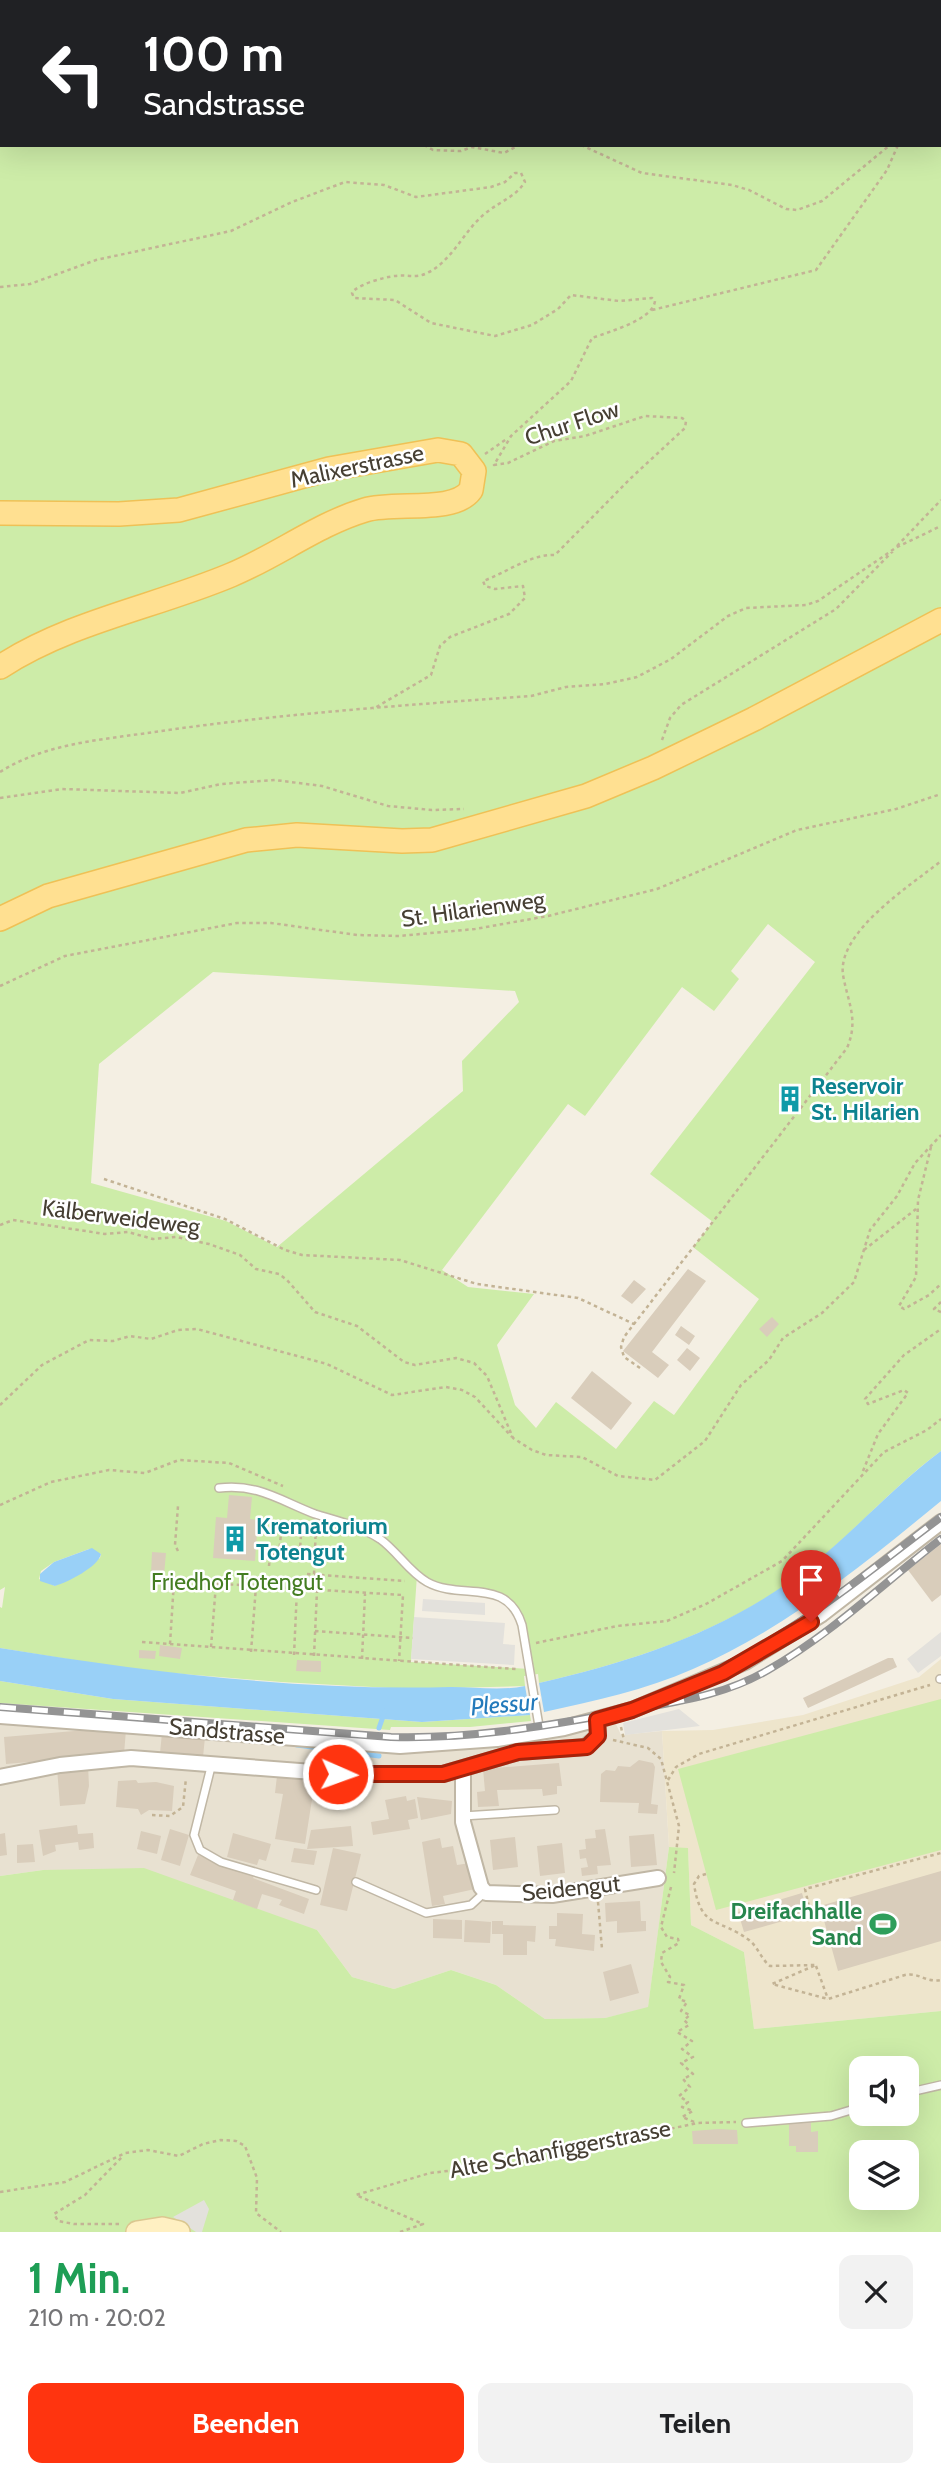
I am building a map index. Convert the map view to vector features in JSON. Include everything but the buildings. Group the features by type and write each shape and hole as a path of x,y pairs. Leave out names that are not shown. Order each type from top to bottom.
{"main road":[{"name":"Malixerstrasse","path":"0,513 119,514 179,510 329,468 438,450 461,454 471,464 474,478 471,490 456,502 388,505 350,515 236,573 75,629 32,648 0,667"},
{"path":"0,919 48,896 246,840 297,835 402,841 432,839 586,796 653,768 941,621"},
{"path":"138,2232 162,2228 179,2232"}],"street":[{"name":"Sandstrasse","path":"0,1716 400,1746 597,1720 675,1694 772,1647 822,1614 941,1522"},
{"path":"0,1777 61,1765 107,1760 187,1760 357,1774 433,1775 463,1770 518,1752 587,1747 596,1739 597,1720"},
{"path":"463,1770 463,1816 467,1842 485,1892"},
{"name":"Seidengut","path":"485,1892 545,1896 658,1878"}],"lane":[{"path":"219,1488 247,1487 284,1498 370,1533 390,1547 420,1577 437,1586 504,1599 516,1611 526,1646 539,1726"},
{"path":"212,1762 194,1835 200,1850 228,1864 316,1890"},
{"path":"463,1816 555,1810"},
{"path":"356,1882 426,1913 471,1905 485,1892"},
{"path":"919,2090 941,2085"},
{"path":"746,2123 831,2116 849,2111"}],"path":[{"path":"428,147 433,150 479,147 504,153 515,147"},
{"path":"585,147 642,173 749,190 786,209 797,210 822,201 888,147"},
{"name":"Chur Flow","path":"373,709 409,691 431,675 440,646 450,637 509,614 525,598 523,586 495,589 485,586 483,581 505,574 541,554 555,555 685,428 686,421 666,416 645,416 585,436 554,441 508,463 495,466 494,460 511,436 571,381 592,338 623,328 651,311 816,270 887,170 897,147"},
{"path":"0,287 30,285 96,260 231,231 292,202 345,182 384,185 416,197 491,187 521,173 525,182 521,188 510,199 487,212 435,269 418,277 394,276 357,287 352,293 354,298 395,300 431,323 495,337 532,325 558,309 571,295 620,301 652,298 655,306 651,311"},
{"path":"471,464 511,436"},
{"path":"653,768 666,725 681,705 836,609 941,500"},
{"path":"0,772 25,758 64,746 247,719 531,695 566,687 621,682 654,670 728,616 746,608 806,605 818,601 897,547 941,526"},
{"path":"0,798 62,789 180,793 221,784 275,780 321,786 388,806 432,810 461,809"},
{"name":"St. Hilarienweg","path":"0,986 65,956 227,924 271,923 347,934 399,936 475,929 548,916 657,889 797,830 896,809 941,794"},
{"path":"640,1368 627,1361 621,1347 634,1324 847,1048 854,1021 843,961 850,942 874,917 941,861"},
{"path":"0,1405 42,1365 89,1340 113,1341 130,1336 151,1339 178,1330 197,1329 327,1364 392,1395 446,1387 462,1390 475,1396 513,1438 532,1450 545,1455 582,1457 618,1476 655,1480 705,1441 741,1385 769,1360 783,1338 821,1312 854,1282 870,1230 897,1196 915,1163 941,1135"},
{"path":"931,1147 917,1208 918,1269 914,1284 899,1303 900,1308 904,1309 926,1297 941,1284"},
{"path":"104,1179 225,1219 285,1250 302,1255 400,1260 477,1284 578,1298 634,1324"},
{"path":"864,1250 917,1208"},
{"name":"Kälberweideweg","path":"0,1225 13,1220 105,1234 128,1232 153,1239 176,1237 209,1244 240,1255 256,1269 279,1274 287,1280 315,1312 357,1326 404,1362 415,1365 456,1358 474,1363 487,1376 513,1438"},
{"path":"941,1302 934,1309 941,1312"},
{"path":"862,1475 878,1434 908,1393 904,1390 868,1404 865,1401 904,1355 941,1329"},
{"path":"526,1646 617,1626 676,1618 782,1561 884,1452 927,1430 941,1419"},
{"path":"0,1505 51,1482 78,1479 102,1471 136,1474 167,1463 199,1459 229,1463 274,1480 288,1490 301,1507"},
{"path":"178,1506 175,1545 178,1551"},
{"path":"269,1566 270,1555 279,1555 282,1522 316,1525 314,1574"},
{"path":"299,1560 302,1524"},
{"path":"307,1574 416,1582 420,1577"},
{"path":"170,1644 174,1581 402,1595 399,1661"},
{"path":"211,1648 216,1584"},
{"path":"251,1652 256,1586"},
{"path":"294,1655 297,1589"},
{"path":"314,1656 317,1591"},
{"path":"362,1659 365,1594"},
{"path":"315,1631 413,1638"},
{"path":"142,1642 530,1672"},
{"path":"668,1780 678,1765 699,1754 920,1690 941,1679"},
{"path":"620,1724 624,1740"},
{"path":"596,1739 624,1740 657,1754 668,1780 679,1837 662,1927 667,1937 677,1938 679,1943 662,1953 661,1962 670,1977 668,1982 684,1984 679,1999 687,2002 681,2011 690,2015 684,2020 690,2025 677,2032 692,2041 682,2049 693,2057 681,2063 693,2074 684,2080 690,2087 679,2096 688,2102 682,2107 693,2109 682,2117 697,2123"},
{"path":"152,1815 170,1816 183,1807 187,1760"},
{"path":"800,1919 811,1915 805,1889 941,1853"},
{"path":"706,1874 699,1876 694,1884 701,1910 707,1919 749,1941 770,1966 816,1965"},
{"path":"597,1888 602,1949"},
{"path":"816,1965 772,1984 828,1999 905,1975 917,1975 930,1982 941,1980"},
{"path":"816,1965 828,1999"},
{"name":"Alte Schanfiggerstrasse","path":"400,2232 423,2224 356,2194 417,2176 509,2164 697,2123 746,2123"},
{"path":"0,2192 23,2186 65,2182 125,2153 152,2150 179,2156 217,2140 242,2143 247,2148 257,2178 256,2213 281,2232"},
{"path":"125,2153 85,2195 54,2214 54,2218 74,2224 131,2224 138,2232"}],"shaded area":[{"path":"423,1599 485,1603 485,1615 422,1611"},
{"path":"414,1617 505,1623 503,1644 515,1645 514,1665 411,1659"},
{"path":"941,1632 941,1656 918,1673 907,1659"},
{"path":"941,1659 941,2011 754,2029 744,1952 691,1925 688,1849 669,1847 662,1731 713,1730 803,1715 919,1677"},
{"path":"679,1709 700,1726 625,1735 623,1723"},
{"path":"0,1716 400,1746 597,1720 616,1724 621,1735 662,1731 669,1847 648,2008 605,2018 545,2019 496,1985 451,1970 394,1989 352,1977 317,1930 43,1870 0,1876"},
{"path":"204,2200 209,2209 202,2232 196,2232 173,2217"}],"green space":[{"name":"Friedhof Totengut","path":"0,147 941,147 941,1451 814,1564 751,1607 684,1639 613,1664 539,1683 538,1674 524,1676 525,1686 409,1689 281,1682 134,1670 0,1648 0,1607 2,1608 5,1587 0,1590","holes":["768,924 815,962 650,1174 713,1222 693,1247 759,1299 674,1415 654,1401 616,1449 556,1402 536,1428 515,1405 497,1345 534,1294 468,1287 442,1270 568,1104 585,1116 682,987 714,1011 739,979 731,971","213,972 515,991 519,1002 462,1061 463,1091 277,1247 226,1221 91,1183 99,1064","89,1549 101,1554 100,1558 55,1586 39,1579 41,1571 54,1562","417,1575 437,1586 504,1599 520,1619 530,1669 411,1662"]},
{"path":"0,1681 113,1699 422,1722 530,1715 531,1721 470,1727 391,1727 390,1730 0,1703"},
{"path":"941,1699 941,1850 716,1910 678,1769"},
{"path":"669,1847 688,1848 691,1925 744,1952 754,2029 941,2011 941,2232 0,2232 0,1876 43,1870 144,1868 317,1930 352,1977 394,1989 451,1970 496,1985 545,2019 605,2018 648,2007"}],"water":[{"path":"941,1451 941,1501 823,1594 792,1615 727,1653 693,1669 620,1694 544,1712 539,1683 649,1652 718,1624 751,1606 814,1563"},
{"path":"92,1548 101,1554 99,1559 82,1573 55,1586 40,1581 40,1574 54,1562"},
{"name":"Plessur","path":"0,1648 168,1672 281,1683 498,1689 525,1686 530,1715 422,1722 113,1699 0,1681"}],"waterway":[{"path":"379,1728 385,1711"},
{"path":"297,1745 379,1756"}],"railway":[{"path":"642,1702 686,1685 764,1645 834,1598 941,1517"},
{"path":"0,1707 391,1737 476,1734 588,1718 713,1693 768,1670 857,1608 941,1539"}],"place":[{"name":"Reservoir St. Hilarien","path":"790,1099"},
{"name":"Krematorium Totengut","path":"235,1539"},
{"name":"Dreifachhalle Sand","path":"883,1924"}],"route":[{"path":"338,1774 443,1774 518,1752 587,1747 598,1736 597,1720 675,1694 723,1673 811,1622"}]}
